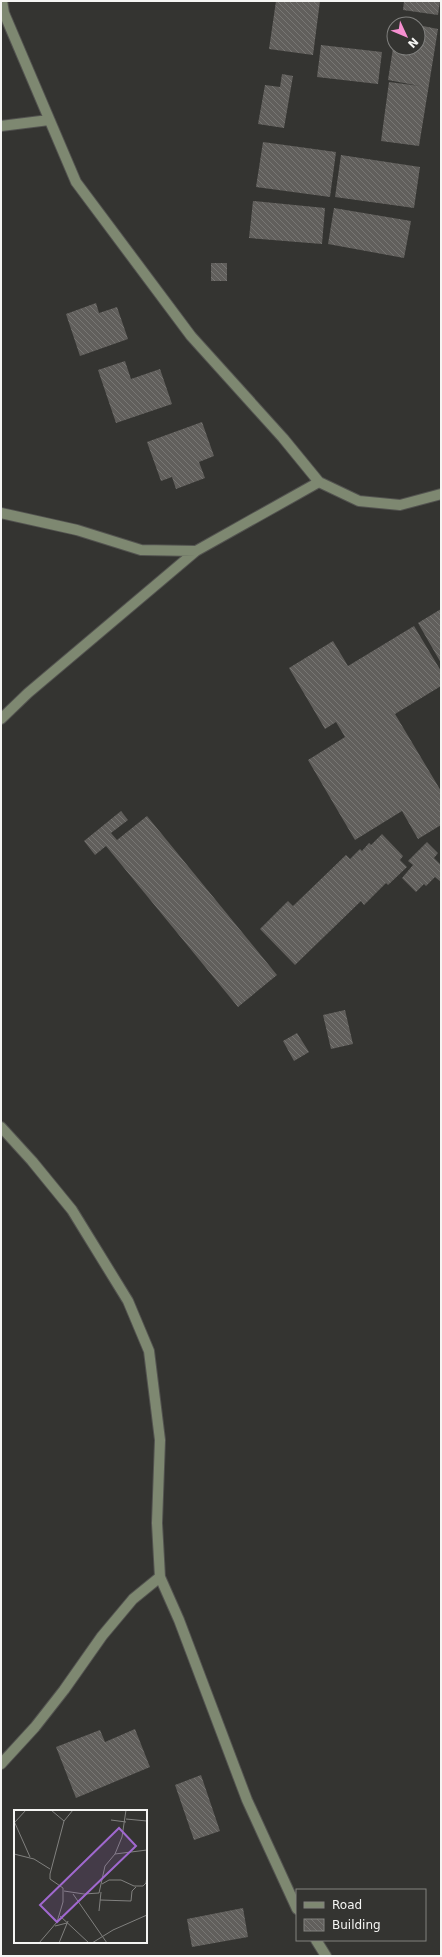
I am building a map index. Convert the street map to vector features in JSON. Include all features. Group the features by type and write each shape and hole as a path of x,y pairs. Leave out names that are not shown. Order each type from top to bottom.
{"street":[{"path":"2,1 4,13 76,182 191,336 283,438 319,482 359,501 400,505 441,494"},
{"path":"1,126 49,120"},
{"path":"1,719 28,693 196,551 319,482"},
{"path":"1,513 77,530 141,550 196,551"},
{"path":"1,1128 32,1160 72,1210 128,1301 149,1352 160,1440 158,1523 160,1577 247,1800 296,1907"},
{"path":"1,1764 40,1721 102,1636 133,1599 160,1577"},
{"path":"317,1941 326,1956"}],"building":[{"path":"276,1 320,1 313,55 269,49"},
{"path":"404,1 440,1 438,15 403,10"},
{"path":"426,27 438,29 419,146 381,141 389,82 420,86 388,80 392,56 426,56"},
{"path":"321,45 382,52 378,84 317,77"},
{"path":"282,74 293,76 284,128 258,124 265,85 280,87"},
{"path":"263,142 336,152 330,197 256,187"},
{"path":"341,155 420,167 414,208 335,197"},
{"path":"253,201 325,208 322,244 249,238"},
{"path":"334,208 411,221 404,258 328,244"},
{"path":"211,263 227,263 227,281 211,281"},
{"path":"96,303 99,313 117,307 128,339 80,356 66,314"},
{"path":"125,361 131,379 160,369 172,404 116,423 98,370"},
{"path":"202,422 214,456 199,462 205,478 176,489 172,477 161,481 147,442"},
{"path":"441,609 441,663 418,623"},
{"path":"414,626 441,671 441,686 395,714 441,791 441,825 418,839 402,811 355,840 308,760 345,737 336,722 325,729 289,668 333,641 348,666"},
{"path":"121,811 128,820 111,833 117,840 147,816 277,975 238,1007 106,846 95,855 84,841"},
{"path":"382,834 403,856 400,860 407,867 388,885 386,883 364,905 361,901 295,965 260,929 288,901 293,906 346,855 350,859 360,849 362,851 369,843 371,845"},
{"path":"427,842 438,853 434,858 441,865 441,882 435,877 426,886 424,884 416,892 402,878 413,865 408,861"},
{"path":"345,1010 353,1044 331,1049 323,1015"},
{"path":"297,1033 309,1052 294,1061 283,1041"},
{"path":"135,1729 150,1767 76,1798 56,1747 100,1730 105,1742"},
{"path":"201,1775 220,1831 194,1840 175,1785"},
{"path":"243,1908 248,1937 192,1947 187,1919"}]}
